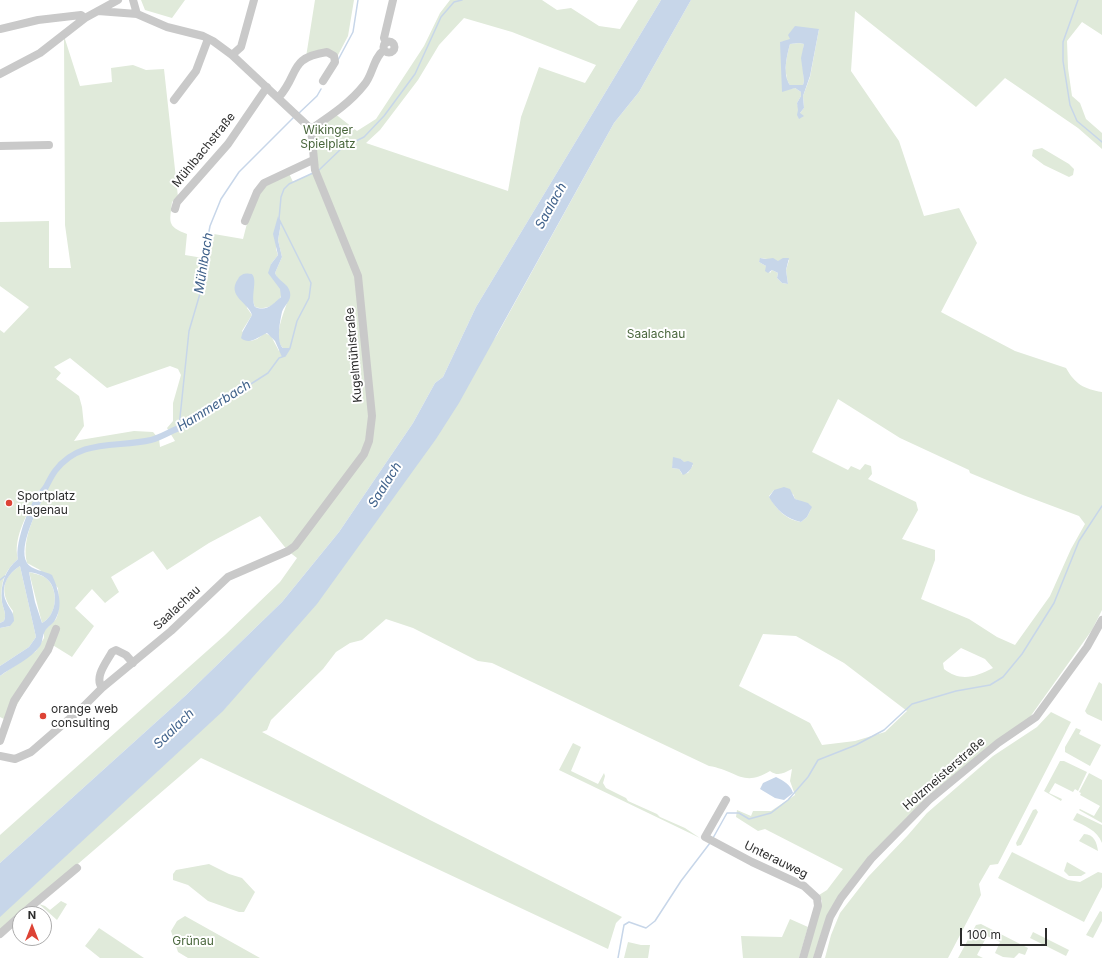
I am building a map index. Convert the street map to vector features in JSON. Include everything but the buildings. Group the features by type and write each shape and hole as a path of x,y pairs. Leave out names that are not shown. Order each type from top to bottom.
{"street":[{"path":"0,74 40,53 85,18 118,0"},
{"path":"133,0 136,14"},
{"path":"232,55 241,47 254,0"},
{"path":"98,11 136,14 167,27 208,39 218,44 279,97 311,129 345,104 364,86 379,55 385,47 384,38 393,0"},
{"path":"0,29 48,18 81,15 85,18"},
{"path":"174,100 196,71 208,39"},
{"path":"279,97 289,85 296,68 302,60 327,52 334,56 335,62 323,81"},
{"name":"Mühlbachstraße","path":"175,209 177,202 228,144 267,87"},
{"name":"Kugelmühlstraße","path":"237,571 288,551 295,546 364,454 369,441 372,416 358,276 318,178 313,160 311,129"},
{"path":"0,146 49,145"},
{"path":"245,221 257,192 264,183 313,160"},
{"name":"Saalachau","path":"0,756 15,758 31,752 84,707 102,688 171,631 219,584 237,571"},
{"name":"Holzmeisterstraße","path":"817,958 830,917 841,898 872,859 929,800 998,743 1036,717 1087,647 1102,620"},
{"path":"0,741 14,701 48,650 56,629"},
{"path":"102,688 99,684 99,677 112,652 116,650 122,652 133,663"},
{"name":"Unterauweg","path":"726,800 705,837 804,886 815,894 818,906 803,958"},
{"path":"32,906 77,868"},
{"path":"0,934 12,923"}],"green space":[{"path":"141,0 185,0 172,18 145,10"},
{"path":"315,0 354,0 348,36 337,57 330,52 306,57"},
{"name":"Wikinger Spielplatz","path":"450,0 542,0 557,10 571,8 599,26 620,29 638,0 661,0 476,307 443,377 435,383 413,423 339,532 282,602 185,696 0,863 0,835 225,635 280,582 297,558 288,551 260,516 209,543 167,570 153,551 111,577 119,592 105,603 92,589 75,608 94,626 72,657 51,644 8,721 0,717 0,676 36,651 44,638 44,631 56,619 59,606 58,588 40,570 27,563 26,544 30,526 46,492 39,490 23,524 17,542 18,559 9,568 2,584 2,602 5,616 4,621 0,623 0,330 4,333 29,307 0,286 0,222 49,221 49,268 71,268 65,225 64,36 80,86 112,82 111,68 133,65 146,70 164,69 178,197 172,202 170,219 172,226 187,234 185,255 203,258 208,233 243,239 253,200 257,192 288,171 293,182 319,170 311,129 334,113 357,131 376,119 424,46 440,13","holes":["464,18 512,32 596,65 585,83 539,67 521,117 508,191 366,143 380,130 418,80 439,45","279,219 281,223 278,240 282,257 275,273 290,294 279,329 280,343 283,348 279,351 271,336 265,333 257,339 251,341 242,331 252,315 247,308 242,275 252,274 253,299 255,307 263,308 272,306 281,297 282,293 271,264 278,255 276,249","70,358 107,388 170,366 178,369 181,375 173,403 173,421 167,428 175,441 160,447 159,439 153,432 134,431 74,441 84,426 82,407 79,396 56,379 61,373 54,367"]},
{"name":"Saalachau","path":"691,0 1102,0 1102,35 1082,22 1067,41 1068,68 1072,96 1080,103 1086,119 1102,133 1102,149 1078,128 1005,78 976,107 855,11 851,71 899,141 924,216 959,208 977,243 941,312 1015,351 1066,368 1069,374 1081,385 1102,392 1102,610 1092,630 1030,717 929,795 869,856 827,916 813,958 806,958 821,906 822,901 819,895 827,890 843,869 765,829 758,831 736,817 737,810 751,816 753,811 771,811 795,795 790,781 792,769 781,774 776,774 770,771 761,776 746,778 709,766 492,663 478,661 413,628 386,619 362,640 350,643 336,652 323,669 271,720 267,730 262,732 430,820 622,917 616,923 608,949 201,758 29,906 12,906 12,921 0,931 0,916 226,707 497,335 614,123 639,92","holes":["819,29 810,77 803,96 804,108 800,113 797,103 801,96 801,92 795,88 789,89 780,42 787,41","761,258 778,261 789,260 786,270 788,284 782,283 777,278 778,273 772,270 770,273 766,266 759,262","838,399 900,438 969,470 970,473 1079,516 1085,524 1071,549 1050,596 1015,645 997,637 969,619 921,599 935,560 935,550 902,539 918,510 916,502 868,479 872,474 871,466 865,464 860,470 851,466 848,470 812,452","681,459 684,463 693,465 688,473 682,474 679,469 672,468 673,463","774,490 793,494 795,499 810,505 811,509 807,517 801,522 796,521 782,513 769,496","763,634 796,636 844,663 907,711 885,732 855,741 822,745 810,723 739,686","961,648 985,659 993,668 974,676 962,677 956,676 944,669 943,663"]},
{"path":"790,44 804,44 802,58 804,81 803,85 790,85 786,76 786,65"},
{"path":"1042,148 1069,164 1074,169 1073,175 1069,177 1044,165 1032,156 1033,150"},
{"path":"20,566 36,637 29,647 0,666 0,628 10,626 13,611 6,598 4,587 9,576"},
{"path":"29,572 45,577 52,586 54,592 55,598 53,610 47,620 42,623"},
{"path":"1099,682 1102,684 1102,721 1087,714 1085,711"},
{"path":"1051,712 1071,722 998,864 990,865 979,884 981,895 948,958 825,958 831,935 840,913 868,877 927,813 993,756 1037,727"},
{"path":"1076,728 1081,730 1079,734 1101,745 1090,766 1065,752 1065,747"},
{"path":"573,743 581,747 571,771 598,784 604,773 605,776 603,783 606,788 626,798 628,801 685,828 700,838 559,770"},
{"path":"1060,761 1064,761 1087,772 1078,791 1075,789 1073,792 1055,783 1049,793 1062,799 1061,801 1044,791"},
{"path":"1089,773 1102,780 1102,823 1079,810 1080,809 1094,816 1100,806 1080,795 1081,793 1079,792"},
{"path":"1036,809 1038,812 1021,845 1017,846 1016,843 1033,810"},
{"path":"1077,813 1102,825 1102,843 1094,832 1086,826 1073,820"},
{"path":"1084,834 1093,837 1098,851 1079,841"},
{"path":"1012,852 1068,880 1080,882 1098,872 1102,873 1102,887 1084,922 998,878"},
{"path":"1067,862 1086,873 1081,876 1069,876 1064,871"},
{"path":"209,864 229,874 242,878 255,892 244,912 239,912 208,901 188,885 173,880 173,874 176,870"},
{"path":"61,901 67,904 57,920 52,916 52,908"},
{"path":"1100,911 1102,912 1102,921 1093,938 1086,935"},
{"name":"Grünau","path":"185,916 260,958 188,958 178,952 171,931 177,921"},
{"path":"790,919 808,927 799,958 743,958 741,936 782,937"},
{"path":"981,924 1028,948 1025,955 1019,953 1014,958 1003,957 995,953 1000,942 987,936 977,955 983,958 958,958 976,925"},
{"name":"Grünau","path":"99,928 144,958 100,958 85,946"},
{"path":"1033,932 1069,950 1066,956 1030,938"},
{"path":"628,942 641,945 650,945 648,958 624,958"}],"water":[{"name":"Saalach","path":"661,0 691,0 639,92 614,123 459,403 436,439 317,604 223,711 0,917 0,863 185,696 282,602 339,532 413,423 435,383 443,377 476,307"},
{"path":"795,26 819,29 810,76 803,96 804,108 800,113 804,116 799,119 797,115 797,103 801,96 801,92 795,88 782,92 780,42 790,39 788,35","holes":["790,44 804,44 801,58 804,81 803,85 790,85 786,76"]},
{"path":"278,216 281,223 278,240 282,257 275,273 276,276 287,286 290,292 290,298 282,312 279,336 283,348 290,348 285,356 282,357 275,341 267,333 251,341 241,338 243,331 252,315 236,295 235,290 235,285 239,277 244,274 252,274 254,277 253,298 255,307 263,309 266,308 281,297 280,289 268,273 271,264 278,255 273,234"},
{"path":"760,258 773,258 778,261 783,258 789,258 786,270 788,284 782,283 777,278 778,273 772,270 768,273 765,271 766,266 759,262"},
{"path":"673,457 681,459 684,462 688,461 693,463 691,469 683,475 679,469 672,468"},
{"path":"44,485 46,492 30,527 25,547 25,556 29,565 35,569 52,575 58,591 60,603 58,615 45,631 40,646 27,658 0,676 0,666 29,647 36,637 20,566 9,576 6,581 4,591 4,596 12,612 14,621 10,626 0,628 0,623 4,621 5,616 2,602 4,578 13,563 18,559 17,552 21,531 29,509","holes":["29,572 45,577 49,581 54,592 55,598 53,610 47,620 42,623 35,602"]},
{"path":"784,487 790,489 795,499 808,503 812,507 807,517 801,522 791,519 782,513 769,497 774,490"},
{"path":"776,777 787,784 792,790 793,793 784,800 775,798 760,789 763,783"}],"waterway":[{"path":"338,60 353,32 358,0"},
{"path":"319,170 342,148 364,137 384,116 415,74 441,17 454,2 462,0"},
{"path":"1078,0 1063,42 1063,61 1070,105 1077,121 1102,142"},
{"name":"Mühlbach","path":"298,114 317,96 321,89"},
{"name":"Mühlbach","path":"179,427 189,331 204,280 204,258 210,226 221,199 239,172 294,117"},
{"name":"Hammerbach","path":"185,426 268,373 279,358 285,356 290,348 297,321 309,298 311,283 279,219 281,197 284,189 289,184 313,173"},
{"name":"Hammerbach","path":"42,495 55,471 76,453 99,446 151,440 185,426"},
{"path":"713,838 727,813 739,813 749,819 771,813 788,800 808,777 818,760 856,745 884,730 912,704 956,691 990,685 1003,677 1022,654 1054,603 1079,541 1102,506"},
{"path":"0,580 5,576"},
{"path":"618,958 624,925 629,922 646,928 655,921 681,881 710,843"}],"place":[{"name":"Sportplatz Hagenau","path":"9,503"},
{"name":"orange web consulting","path":"43,716"}]}
